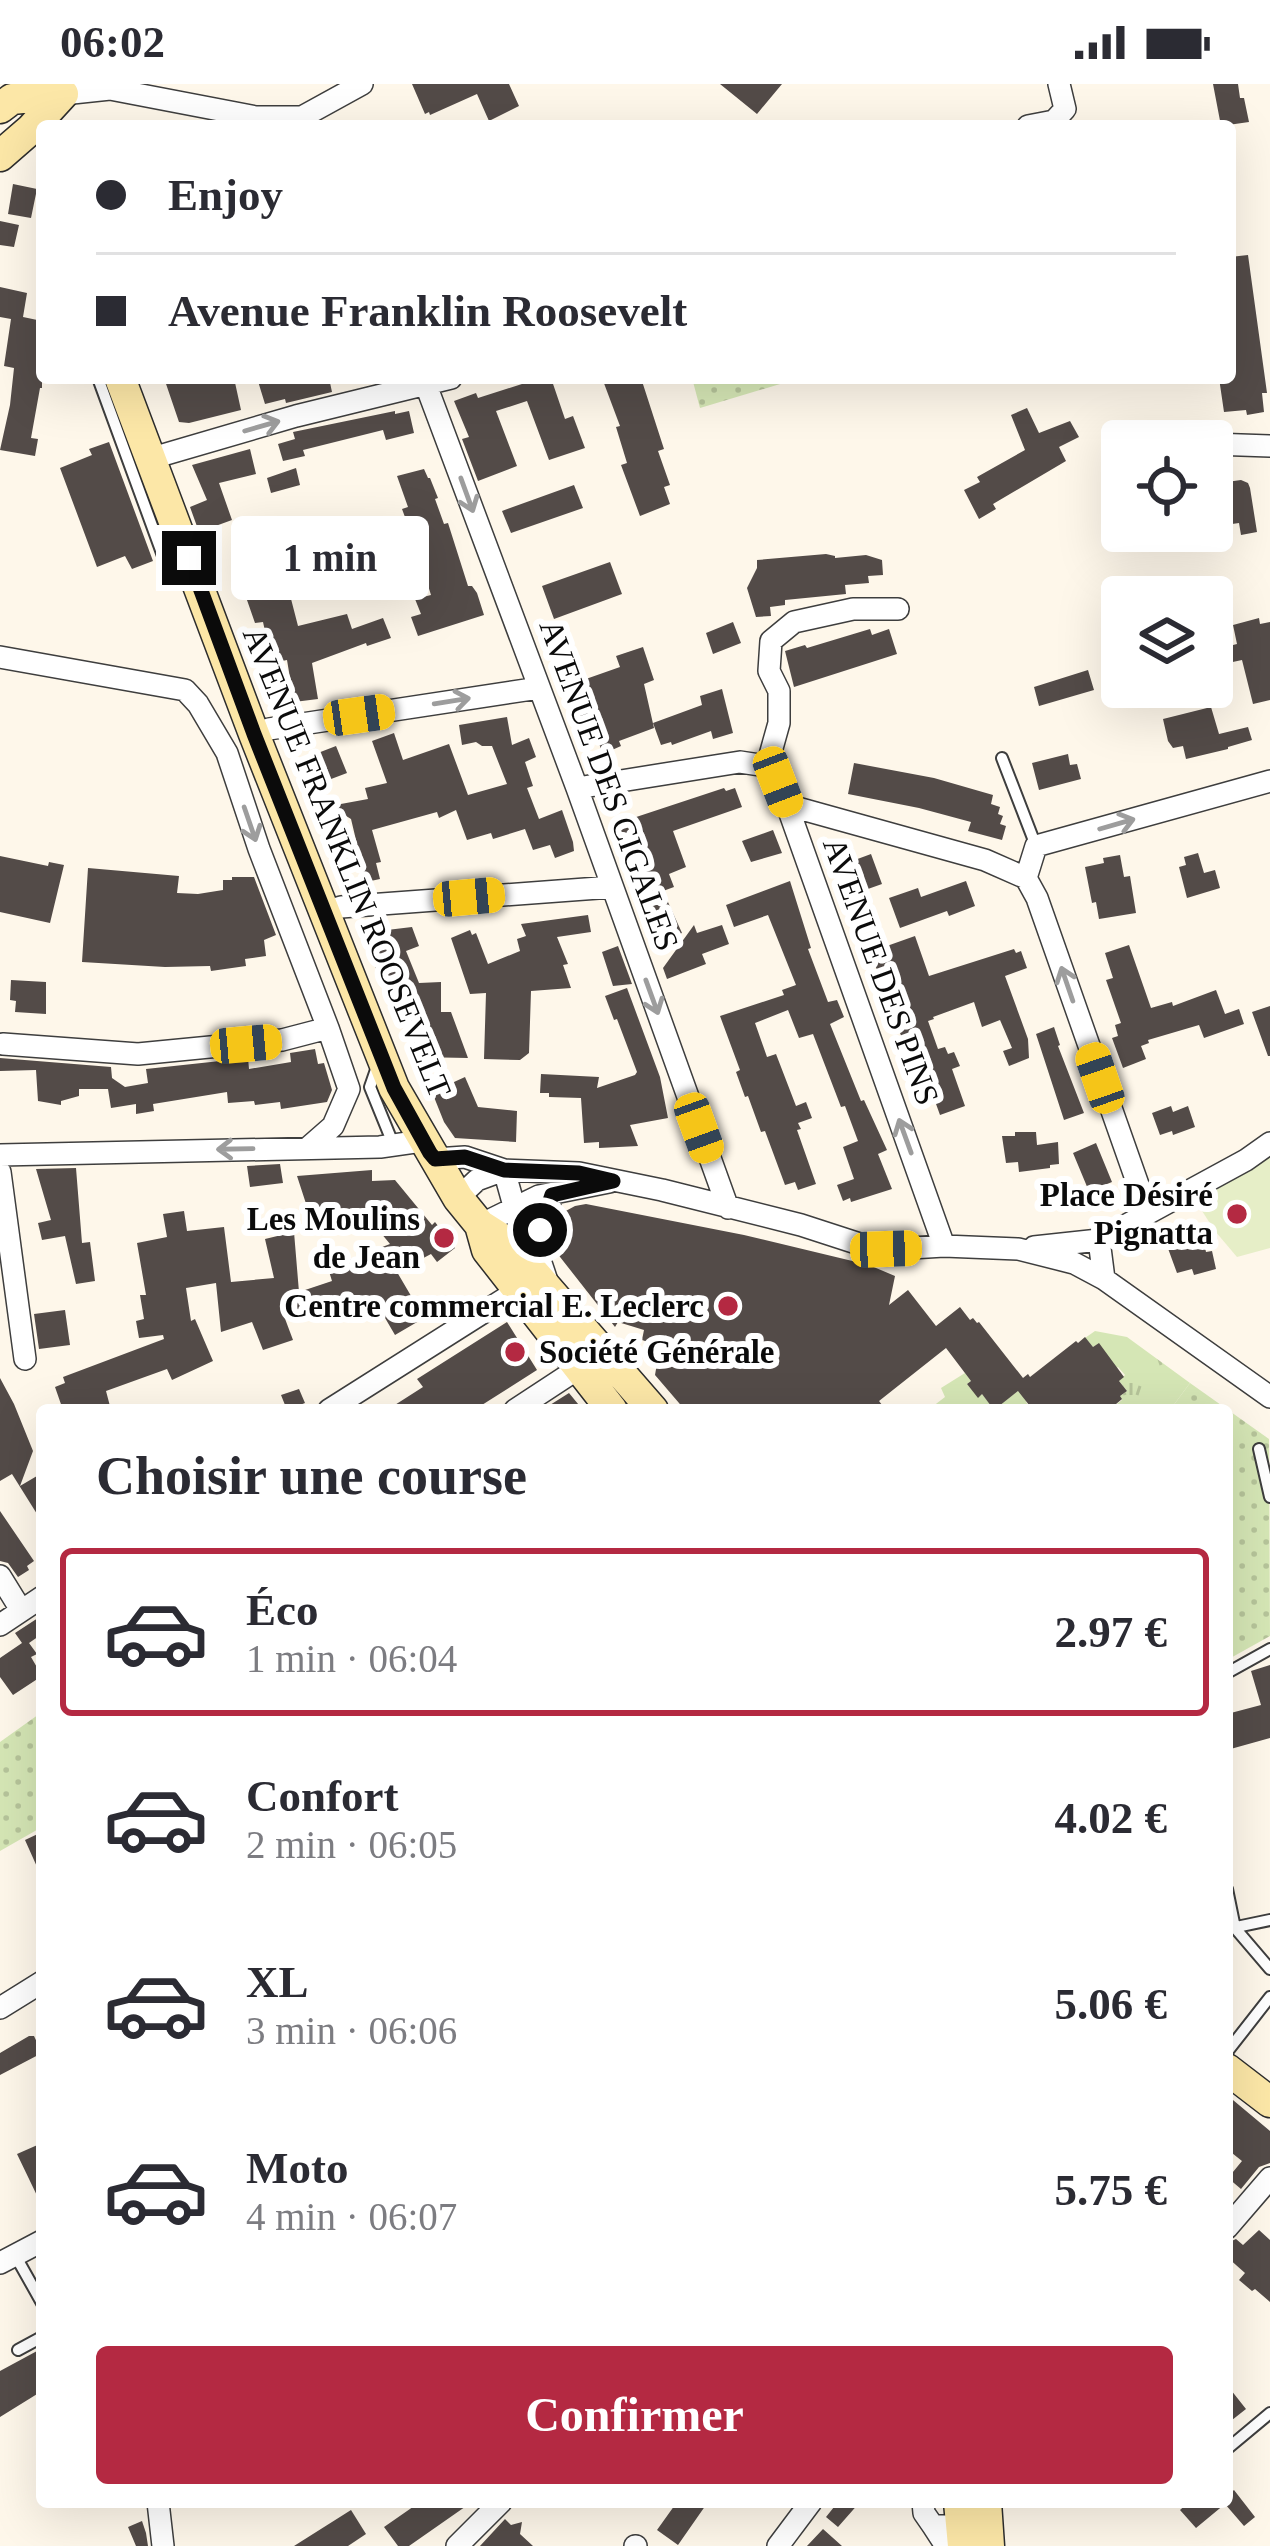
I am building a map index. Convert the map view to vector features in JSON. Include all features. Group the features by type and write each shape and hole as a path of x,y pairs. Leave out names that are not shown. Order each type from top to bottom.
{"main road":[{"path":"0,108 12,99 56,87"},
{"path":"56,87 67,120"},
{"path":"36,120 56,87"},
{"path":"0,156 36,121"},
{"path":"0,156 36,147"},
{"name":"AVENUE FRANKLIN ROOSEVELT","path":"121,384 417,1149 480,1226 507,1242 648,1404"},
{"name":"AVENUE FRANKLIN ROOSEVELT","path":"480,1226 487,1250 607,1404"},
{"path":"1233,2073 1270,2102"},
{"path":"968,2520 989,2546"}],"street":[{"path":"56,87 110,89 256,117 302,117 362,84"},
{"path":"1059,84 1067,117"},
{"path":"149,459 430,384"},
{"name":"AVENUE DES CIGALES","path":"426,385 728,1208"},
{"path":"1233,445 1270,446"},
{"path":"577,788 740,762 767,766 779,723 779,691 769,671 771,641 794,622 853,609 898,609"},
{"path":"0,657 185,690 207,716 226,753 349,1089 333,1126 309,1147"},
{"path":"254,734 538,688"},
{"name":"AVENUE DES PINS","path":"767,766 787,806 944,1246"},
{"path":"1026,878 1036,846 1270,781"},
{"path":"787,806 985,860 1026,878 1148,1213"},
{"path":"324,912 612,887"},
{"path":"3,1044 138,1054 282,1040 328,1028"},
{"path":"0,1155 417,1149 504,1170 579,1173 662,1190 878,1250 1018,1249 1099,1240 1264,1155"},
{"path":"458,1198 477,1180 504,1170"},
{"name":"AVENUE FRANKLIN ROOSEVELT","path":"504,1170 550,1292"},
{"path":"0,1172 25,1359"},
{"path":"480,1226 539,1196 613,1181"},
{"path":"536,1248 552,1195"},
{"path":"1099,1240 1104,1279"},
{"path":"1018,1249 1074,1263 1104,1279 1270,1397"},
{"path":"338,1404 517,1291"},
{"path":"523,1404 579,1368"},
{"path":"0,1576 21,1610"},
{"path":"0,1625 36,1601"},
{"path":"0,2008 36,1986"},
{"path":"1233,2215 1266,2182"},
{"path":"7,2259 36,2244"},
{"path":"159,2508 163,2546"},
{"path":"458,2546 494,2508"},
{"path":"778,2546 807,2508"},
{"path":"924,2508 924,2513 968,2520 1002,2546"}],"lane":[{"path":"56,87 57,120"},
{"path":"100,384 166,564 189,558"},
{"path":"1002,758 1036,846"},
{"path":"1259,1449 1270,1497"},
{"path":"1233,1670 1270,1649"},
{"path":"1233,1928 1270,1920"},
{"path":"1233,1930 1270,1970"},
{"path":"1233,2044 1270,1996"},
{"path":"7,2259 36,2295"},
{"path":"18,2350 36,2340"},
{"path":"1233,2445 1270,2413"}],"green space":[{"path":"694,384 780,384 700,408"},
{"name":"Place Désiré Pignatta","path":"1270,1154 1270,1248 1237,1257 1193,1197"},
{"path":"1095,1331 1127,1337 1190,1383 1174,1404 1117,1404 1127,1391 1119,1381 1125,1375 1115,1369 1099,1344 1093,1347 1085,1338"},
{"path":"965,1373 971,1381 967,1384 990,1404 936,1404 945,1397 941,1388"},
{"path":"1190,1383 1220,1404 1174,1404"},
{"path":"1026,1385 1028,1404 1001,1404"},
{"path":"1233,1413 1269,1439 1270,1636 1233,1657"},
{"path":"36,1716 36,1830 0,1851 0,1742"}],"building":[{"path":"412,84 509,84 519,106 489,120 477,94 425,114"},
{"path":"720,84 782,84 757,114"},
{"path":"1213,84 1238,84 1249,122 1220,120"},
{"path":"13,184 36,189 31,218 8,214"},
{"path":"0,221 19,225 14,247 0,245"},
{"path":"1248,255 1267,393 1262,393 1264,412 1247,415 1246,410 1224,412 1220,384 1236,384 1236,256"},
{"path":"0,287 27,293 23,317 36,320 36,384 42,384 31,438 38,439 35,456 0,450 14,368 4,366 11,319 0,317"},
{"path":"166,384 235,384 241,410 179,422"},
{"path":"259,384 330,384 332,392 265,404"},
{"path":"522,384 553,384 565,419 573,416 585,448 549,460 527,401 496,411 517,466 478,481 462,439 469,437 454,401 476,393 478,398"},
{"path":"604,384 643,384 664,449 658,451 670,485 664,487 670,504 640,516 621,465 627,463 616,427 620,426"},
{"path":"1027,408 1039,433 1070,421 1079,437 1059,447 1066,461 993,504 996,509 979,519 964,490 980,482 977,477 1025,450 1011,415"},
{"path":"409,411 414,433 386,440 383,430 303,450 305,456 283,461 278,444 295,439 293,432"},
{"path":"109,442 153,561 132,569 125,556 97,567 60,468"},
{"path":"250,449 256,474 219,483 232,520 199,532 190,507 207,500 192,465"},
{"path":"296,468 300,485 271,493 267,478"},
{"path":"424,469 468,586 477,593 484,615 418,636 411,617 421,614 415,599 431,595 421,563 427,561 415,526 409,528 402,509 408,507 397,476"},
{"path":"1233,481 1248,483 1257,532 1241,535 1239,523 1233,524"},
{"path":"574,485 583,508 511,533 502,511"},
{"path":"378,542 385,574 290,595 298,626 347,614 352,629 383,618 391,638 312,663 318,699 294,702 287,660 272,663 263,622 255,623 232,557 275,545 277,562"},
{"path":"826,554 882,560 883,575 868,576 869,583 845,585 846,594 785,600 785,605 770,607 771,616 756,617 747,588 757,560"},
{"path":"610,562 622,594 554,619 542,586"},
{"path":"1259,618 1260,624 1270,622 1270,700 1253,704 1242,660 1233,662 1233,645 1237,644 1233,625"},
{"path":"733,622 741,643 713,654 706,633"},
{"path":"870,629 872,635 889,629 897,654 794,687 785,651"},
{"path":"643,647 654,680 644,684 654,728 619,741 621,746 603,754 588,715 579,719 566,686 620,667 616,656"},
{"path":"1088,670 1094,690 1039,706 1034,687"},
{"path":"722,689 733,733 713,739 711,731 661,745 653,723 702,705 700,696"},
{"path":"1211,708 1219,734 1248,727 1252,740 1186,759 1183,746 1173,748 1168,741 1163,719"},
{"path":"507,717 512,745 529,738 536,757 525,762 533,786 527,788 539,819 562,810 574,851 555,858 550,845 533,850 525,829 493,839 491,833 467,840 456,810 439,818 437,812 372,830 381,862 376,863 380,879 366,882 351,819 330,806 368,799 365,788 387,783 372,741 394,733 403,760 449,744 468,795 507,784 492,746 462,745 459,725"},
{"path":"336,746 347,773 302,790 292,763"},
{"path":"1068,754 1081,779 1039,790 1032,763"},
{"path":"854,763 993,795 991,804 1000,807 1000,824 1006,826 1002,840 968,831 971,822 848,794"},
{"path":"735,788 742,807 673,831 686,867 669,874 674,887 663,891 682,933 657,942 615,824"},
{"path":"773,830 782,853 751,862 742,841"},
{"path":"1198,853 1204,873 1215,870 1220,888 1187,898 1179,867 1186,865 1184,857"},
{"path":"871,854 882,884 851,895 844,864"},
{"path":"1120,855 1124,877 1130,876 1136,913 1099,919 1085,867"},
{"path":"0,856 64,865 50,923 0,912"},
{"path":"88,868 179,876 177,893 223,890 223,880 254,877 276,935 264,940 266,956 245,959 246,966 211,971 210,966 82,962"},
{"path":"790,881 828,1002 837,1000 844,1017 830,1024 887,1150 878,1154 892,1189 851,1202 850,1198 843,1201 837,1185 854,1179 843,1147 858,1141 813,1034 799,1038 788,1010 755,1023 767,1057 776,1054 796,1106 806,1102 812,1118 798,1123 801,1129 797,1130 816,1184 798,1190 795,1182 785,1185 765,1131 761,1132 745,1097 720,1016 784,995 782,990 796,985 768,915 734,927 726,905"},
{"path":"966,881 975,906 900,928 889,898 918,888 921,897"},
{"path":"588,915 591,932 557,937 571,988 531,991 529,1053 520,1060 484,1059 486,993 470,994 451,938 470,930 476,933 488,964 520,951 517,939 526,936 521,924"},
{"path":"384,923 387,930 412,927 419,946 406,951 419,983 441,982 441,1012 451,1012 468,1058 418,1057 395,999 388,1000 362,932"},
{"path":"694,925 697,933 722,925 729,944 702,954 706,964 667,979 663,968"},
{"path":"915,936 929,976 1014,949 1021,951 1027,968 1005,976 1028,1039 1029,1058 1009,1066 1003,1051 1012,1048 1000,1020 982,1027 974,1002 928,1021 938,1049 954,1052 960,1066 952,1069 965,1106 940,1115 914,1043 905,1046 897,1025 912,1020 894,970 879,975 870,952"},
{"path":"1129,945 1151,1008 1172,1002 1173,1006 1216,990 1225,1014 1239,1009 1244,1024 1204,1038 1199,1025 1148,1040 1141,1046 1146,1059 1123,1068 1112,1038 1118,1036 1115,1025 1121,1023 1106,980 1113,978 1105,953"},
{"path":"618,946 632,984 613,986 602,952"},
{"path":"11,980 46,982 46,1014 15,1012"},
{"path":"627,988 660,1077 668,1118 630,1125 638,1146 599,1148 599,1142 584,1143 581,1098 540,1093 541,1074 599,1077 597,1088 635,1075 605,996"},
{"path":"1270,1006 1270,1056 1268,1056 1252,1012"},
{"path":"1054,1027 1084,1113 1064,1120 1036,1034"},
{"path":"315,1049 332,1090 327,1102 281,1109 280,1102 228,1103 227,1092 153,1104 154,1111 136,1114 136,1104 111,1108 108,1089 79,1089 79,1096 61,1105 38,1101 36,1070 0,1071 0,1058 111,1067 112,1078 125,1087 148,1083 146,1069 248,1058 249,1069 291,1062 290,1053"},
{"path":"465,1077 478,1107 517,1111 516,1142 455,1138 432,1092"},
{"path":"1171,1106 1173,1112 1188,1106 1195,1127 1160,1135 1152,1113"},
{"path":"1015,1132 1036,1132 1037,1145 1058,1142 1059,1164 1019,1172 1018,1162 1006,1163 1002,1136 1015,1136"},
{"path":"1096,1143 1112,1182 1102,1186 1093,1201 1073,1153"},
{"path":"280,1164 283,1183 250,1187 247,1166"},
{"path":"76,1168 82,1243 90,1242 95,1281 76,1284 65,1236 42,1240 38,1223 51,1220 36,1169"},
{"path":"372,1170 372,1181 395,1180 432,1225 435,1222 455,1248 437,1262 431,1254 397,1272 424,1318 395,1335 371,1303 335,1319 328,1299 284,1316 293,1340 263,1350 252,1322 221,1332 216,1283 186,1288 191,1321 195,1319 213,1361 172,1380 167,1369 106,1391 109,1404 61,1404 55,1387 65,1383 63,1377 164,1339 163,1335 139,1338 136,1321 144,1319 140,1295 146,1295 137,1243 167,1237 163,1214 184,1211 187,1231 224,1227 231,1282 274,1278 265,1239 294,1232 299,1292 332,1281 328,1268 390,1244 366,1215 311,1219 297,1176"},
{"name":"Centre commercial E. Leclerc","path":"586,1204 744,1235 869,1265 895,1276 889,1305 908,1290 936,1326 960,1307 970,1320 979,1322 1023,1378 1085,1337 1093,1347 1099,1343 1124,1377 1119,1381 1127,1391 1116,1404 1028,1404 1018,1391 1002,1404 990,1404 967,1384 971,1381 946,1348 879,1401 881,1404 680,1404 655,1375 660,1346 642,1340 644,1330 618,1322 615,1327 553,1248 562,1213"},
{"path":"1181,1239 1183,1249 1204,1243 1206,1252 1212,1251 1216,1269 1194,1275 1192,1269 1177,1273 1166,1243"},
{"path":"65,1310 70,1345 39,1349 34,1314"},
{"path":"507,1322 537,1370 483,1404 396,1404 423,1387 417,1379"},
{"path":"0,1378 33,1451 20,1486 36,1477 36,1512 12,1474 0,1481"},
{"path":"299,1389 305,1403 285,1404 281,1395"},
{"path":"569,1393 578,1404 552,1404"},
{"path":"0,1511 34,1561 18,1577 8,1563 0,1561"},
{"path":"36,1619 36,1638 29,1643 36,1653 31,1657 36,1680 13,1695 0,1677 0,1658 22,1643 15,1633"},
{"path":"1270,1665 1270,1738 1233,1748 1233,1712 1261,1705 1251,1671"},
{"path":"36,1835 36,1865 25,1840"},
{"path":"29,2036 36,2040 36,2056 0,2075 0,2053"},
{"path":"1233,2100 1270,2131 1270,2163 1259,2167 1241,2189 1233,2182 1233,2172 1242,2161 1233,2154"},
{"path":"36,2146 36,2194 17,2154"},
{"path":"1259,2230 1270,2240 1270,2302 1239,2280 1245,2273 1233,2262 1233,2240 1243,2245"},
{"path":"36,2352 36,2395 0,2417 0,2371"},
{"path":"1233,2393 1246,2409 1233,2419"},
{"path":"1233,2491 1255,2517 1244,2526 1228,2508 1233,2508"},
{"path":"411,2508 463,2508 409,2546 398,2546 384,2527"},
{"path":"673,2508 704,2508 678,2545 657,2530"},
{"path":"833,2508 855,2508 838,2527 826,2517"},
{"path":"1182,2508 1220,2508 1196,2528"},
{"path":"351,2510 366,2534 348,2546 294,2546"},
{"path":"505,2519 511,2525 522,2522 520,2534 533,2546 480,2546"},
{"path":"142,2521 148,2546 136,2546 128,2527"},
{"path":"823,2529 842,2546 807,2546"}],"place":[{"name":"Place Désiré Pignatta","path":"1237,1214"},
{"name":"Les Moulins de Jean","path":"444,1238"},
{"name":"Centre commercial E. Leclerc","path":"728,1306"},
{"name":"Société Générale","path":"515,1352"}],"route":[{"path":"189,558 394,1088 430,1153 435,1159 465,1157 504,1170 579,1173 613,1181 552,1195 540,1230"}]}
